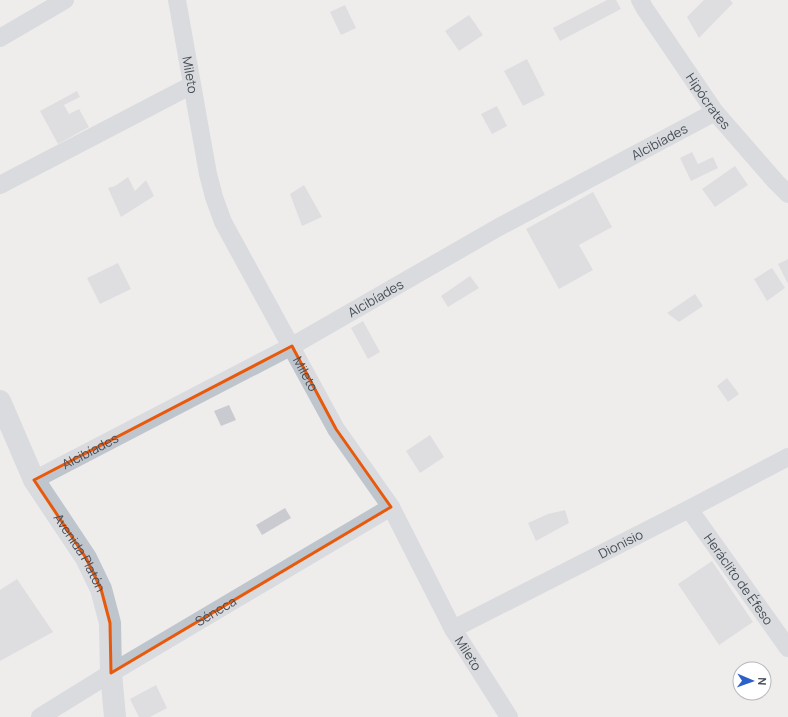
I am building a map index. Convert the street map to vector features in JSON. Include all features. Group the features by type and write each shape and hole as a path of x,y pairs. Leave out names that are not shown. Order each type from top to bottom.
{"street":[{"path":"0,38 65,0"},
{"name":"Mileto","path":"177,0 208,174 214,197 224,222 336,429 391,507 453,629 509,717"},
{"name":"Hipócrates","path":"640,0 715,112 788,194"},
{"path":"0,185 192,85"},
{"name":"Alcibíades","path":"34,480 292,346 499,227 715,112"},
{"name":"Avenida Platón","path":"0,401 34,480 86,558 102,589 110,623 111,673 115,717"},
{"name":"Dionisio","path":"453,629 788,457"},
{"name":"Séneca","path":"40,717 111,673 391,507"},
{"name":"Heráclito de Éfeso","path":"689,509 788,648"}],"highlighted area":[{"path":"292,346 336,429 391,507 111,673 110,623 101,589 86,558 34,480"}],"building":[{"path":"607,0 616,0 621,9 560,41 553,28"},
{"path":"704,0 730,0 733,3 699,38 687,17"},
{"path":"345,5 356,28 341,35 330,12"},
{"path":"469,15 483,35 459,51 445,31"},
{"path":"527,59 545,95 523,106 504,71"},
{"path":"77,91 80,97 64,105 69,114 79,109 89,127 58,144 40,111"},
{"path":"497,106 507,126 492,134 481,114"},
{"path":"692,152 698,164 713,157 718,168 691,181 680,158"},
{"path":"735,166 748,185 715,207 702,189"},
{"path":"128,177 135,191 146,180 154,196 121,217 108,188 115,186"},
{"path":"304,185 322,217 302,226 290,194"},
{"path":"593,192 612,227 579,245 593,270 559,289 526,229"},
{"path":"788,259 788,284 778,264"},
{"path":"118,263 131,289 100,304 87,278"},
{"path":"772,268 785,288 767,301 754,279"},
{"path":"470,276 479,288 448,307 441,296"},
{"path":"695,294 703,306 679,322 667,313"},
{"path":"363,321 380,352 368,359 351,328"},
{"path":"727,378 739,394 728,402 717,386"},
{"path":"229,405 236,420 221,426 214,411"},
{"path":"430,435 444,457 420,473 406,451"},
{"path":"285,508 291,518 262,535 256,525"},
{"path":"565,510 569,523 536,541 528,523 548,514"},
{"path":"712,561 753,622 719,645 678,584"},
{"path":"17,579 53,632 0,661 0,590"},
{"path":"156,685 167,708 150,717 139,717 130,699"}]}
